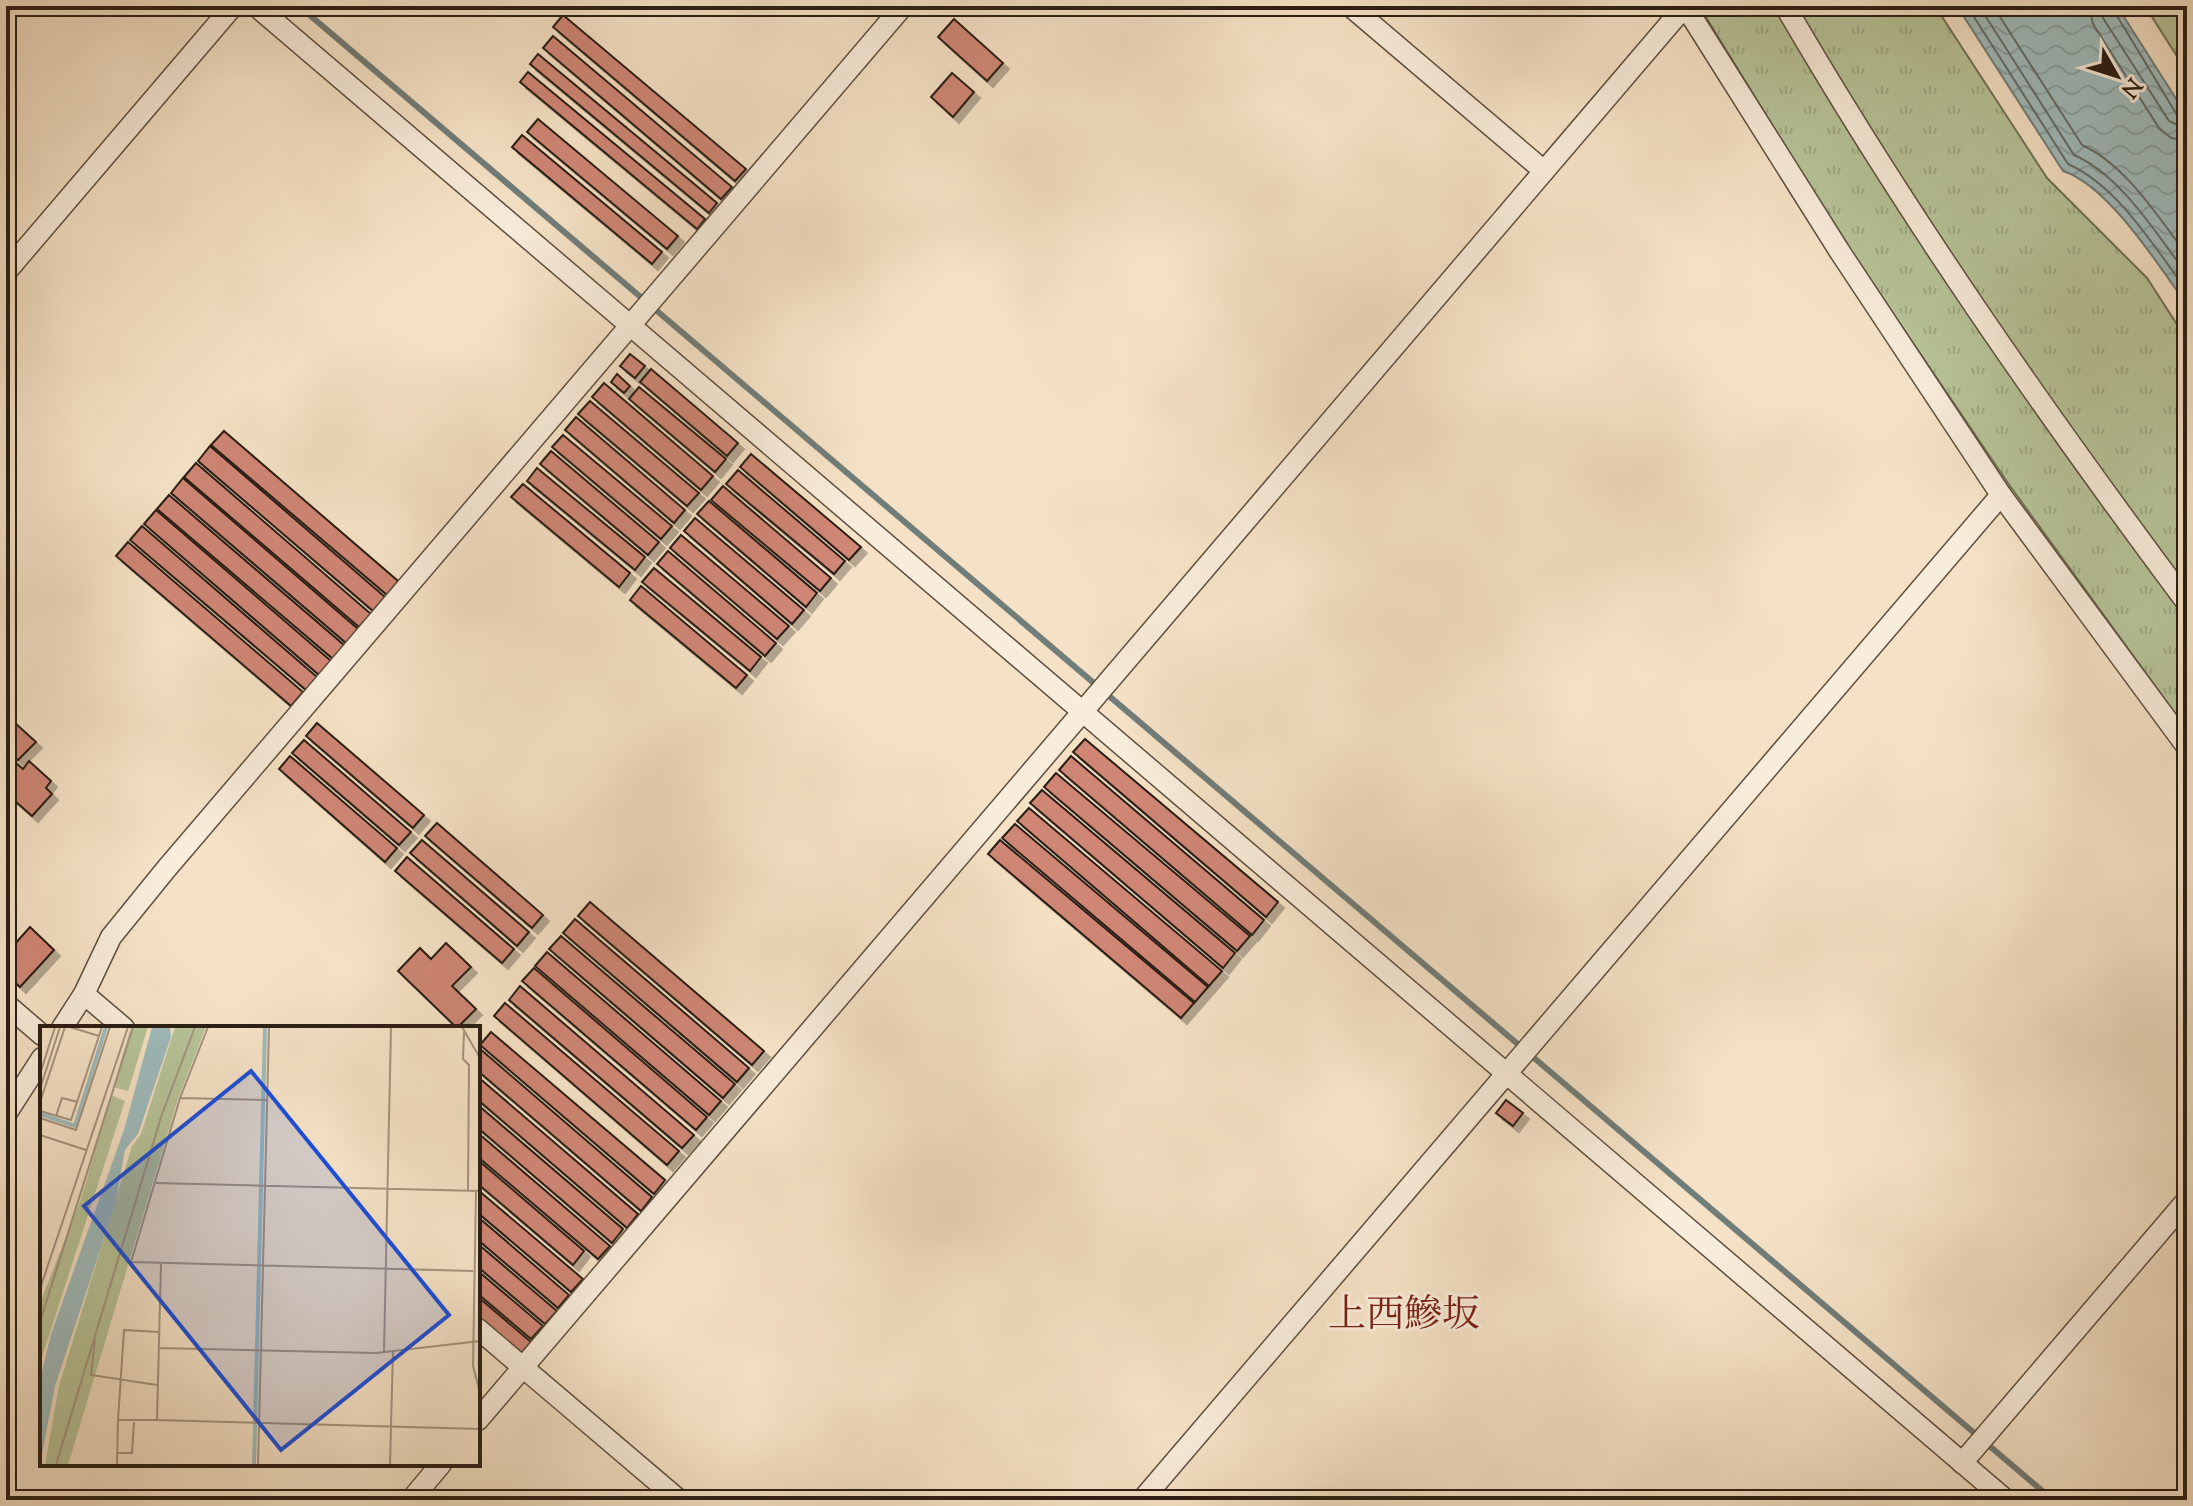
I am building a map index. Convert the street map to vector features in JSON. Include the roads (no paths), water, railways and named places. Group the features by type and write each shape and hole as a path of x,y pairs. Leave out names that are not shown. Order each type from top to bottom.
{"street":[{"path":"6,272 233,6"},
{"path":"256,6 635,320 1968,1456 2006,1500"},
{"path":"63,1026 84,994 111,937 167,868 903,6"},
{"path":"1350,6 1544,171"},
{"path":"1785,6 1828,80 2017,371 2187,603"},
{"path":"480,1418 1679,13 1686,12 2001,495 2187,747"},
{"path":"1142,1500 2001,495"},
{"path":"84,994 122,1026"},
{"path":"6,1004 40,1033"},
{"path":"6,1114 40,1061"},
{"path":"1968,1456 2187,1200"},
{"path":"480,1331 679,1500"},
{"path":"411,1500 439,1466"}],"water":[{"path":"1957,6 2117,6 2187,116 2187,305 2148,249 2115,210 2080,179 2063,171"}],"waterway":[{"path":"299,6 2053,1500"}],"district":[{"name":"上西鰺坂","path":"1404,1313"}]}
